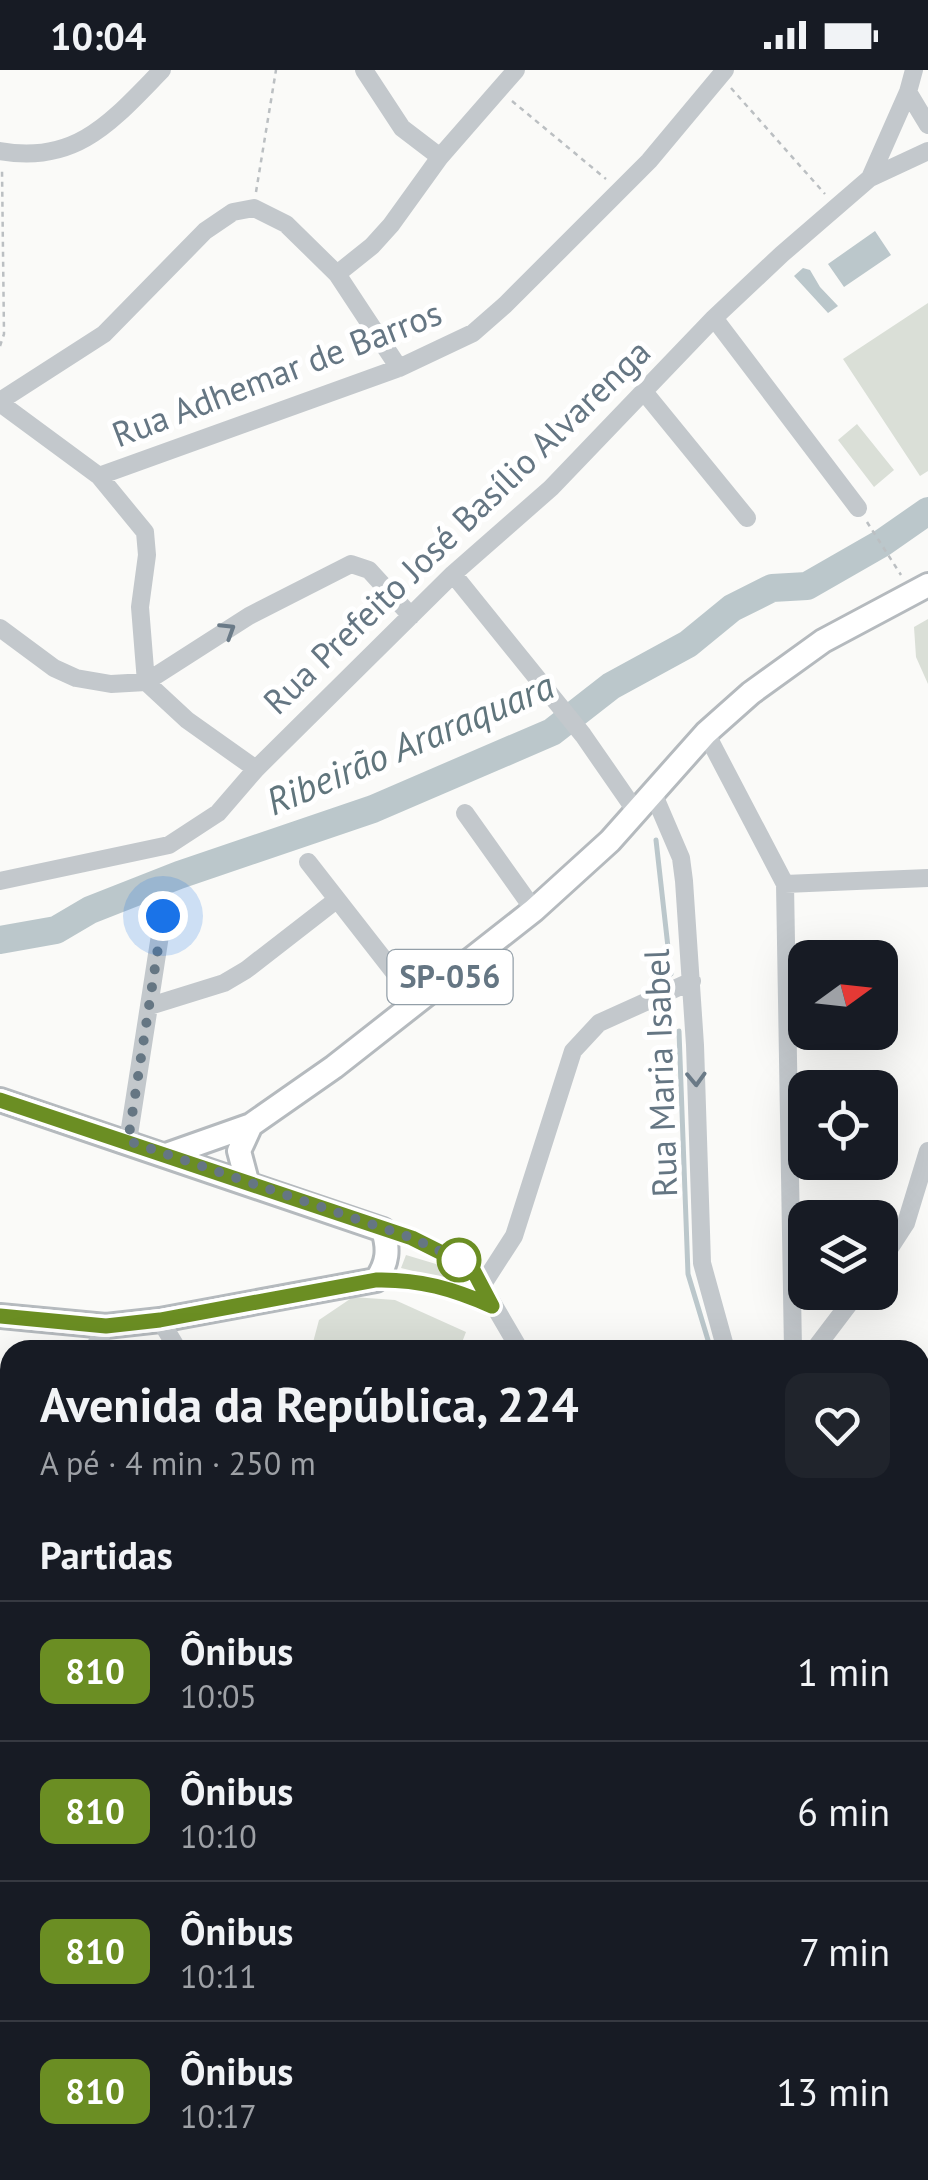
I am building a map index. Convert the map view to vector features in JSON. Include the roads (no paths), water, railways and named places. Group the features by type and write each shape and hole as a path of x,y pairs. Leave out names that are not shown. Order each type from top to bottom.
{"main road":[{"name":"SP-056","path":"166,1154 251,1125 418,1003 534,910 637,813 706,734 751,693 823,641 920,589"},
{"path":"0,1100 383,1230 388,1255 376,1280 160,1320 106,1326 0,1316"},
{"path":"247,1181 238,1150 251,1125"}],"street":[{"path":"1,152 59,152 84,141 112,120 162,70"},
{"path":"364,70 402,128 440,157"},
{"path":"337,274 391,225 440,157 516,70"},
{"path":"870,178 914,70"},
{"name":"Rua Adhemar de Barros","path":"99,476 399,368 473,333 621,191 722,73"},
{"path":"908,92 928,125"},
{"name":"Rua Prefeito José Basílio Alvarenga","path":"0,881 169,845 218,813 256,769 454,574 551,488 714,318 870,178 928,151"},
{"path":"256,769 187,720 146,682 140,607 147,555 145,532 99,476 0,402 104,334 215,221 254,208 286,224 337,274 399,368"},
{"path":"714,318 858,508"},
{"path":"645,393 747,518"},
{"path":"0,628 54,668 76,678 111,684 146,682 249,616 351,564 368,570 411,616"},
{"path":"454,574 583,735 637,813"},
{"path":"706,734 785,884 793,1340"},
{"name":"Rua Maria Isabel","path":"654,795 681,858 692,982 702,1263 723,1340"},
{"path":"465,813 534,910"},
{"path":"308,862 418,1003"},
{"path":"785,884 928,878"},
{"path":"150,1006 224,983 336,902"},
{"path":"128,1141 163,916"},
{"path":"478,1290 514,1236 573,1051 599,1023 692,982"},
{"path":"898,1235 906,1222 928,1151"},
{"path":"383,1230 412,1238 466,1263 478,1290 514,1340"},
{"path":"376,1280 417,1280 478,1290"},
{"path":"822,1340 844,1310"},
{"path":"160,1320 172,1340"},
{"path":"99,1340 106,1326"}],"waterway":[{"name":"Ribeirão Araraquara","path":"0,940 56,930 90,910 179,875 373,809 552,732 611,686 688,644 732,608 772,588 807,586 928,511"},
{"path":"656,840 671,974"},
{"path":"679,1031 688,1274 708,1340"}]}
